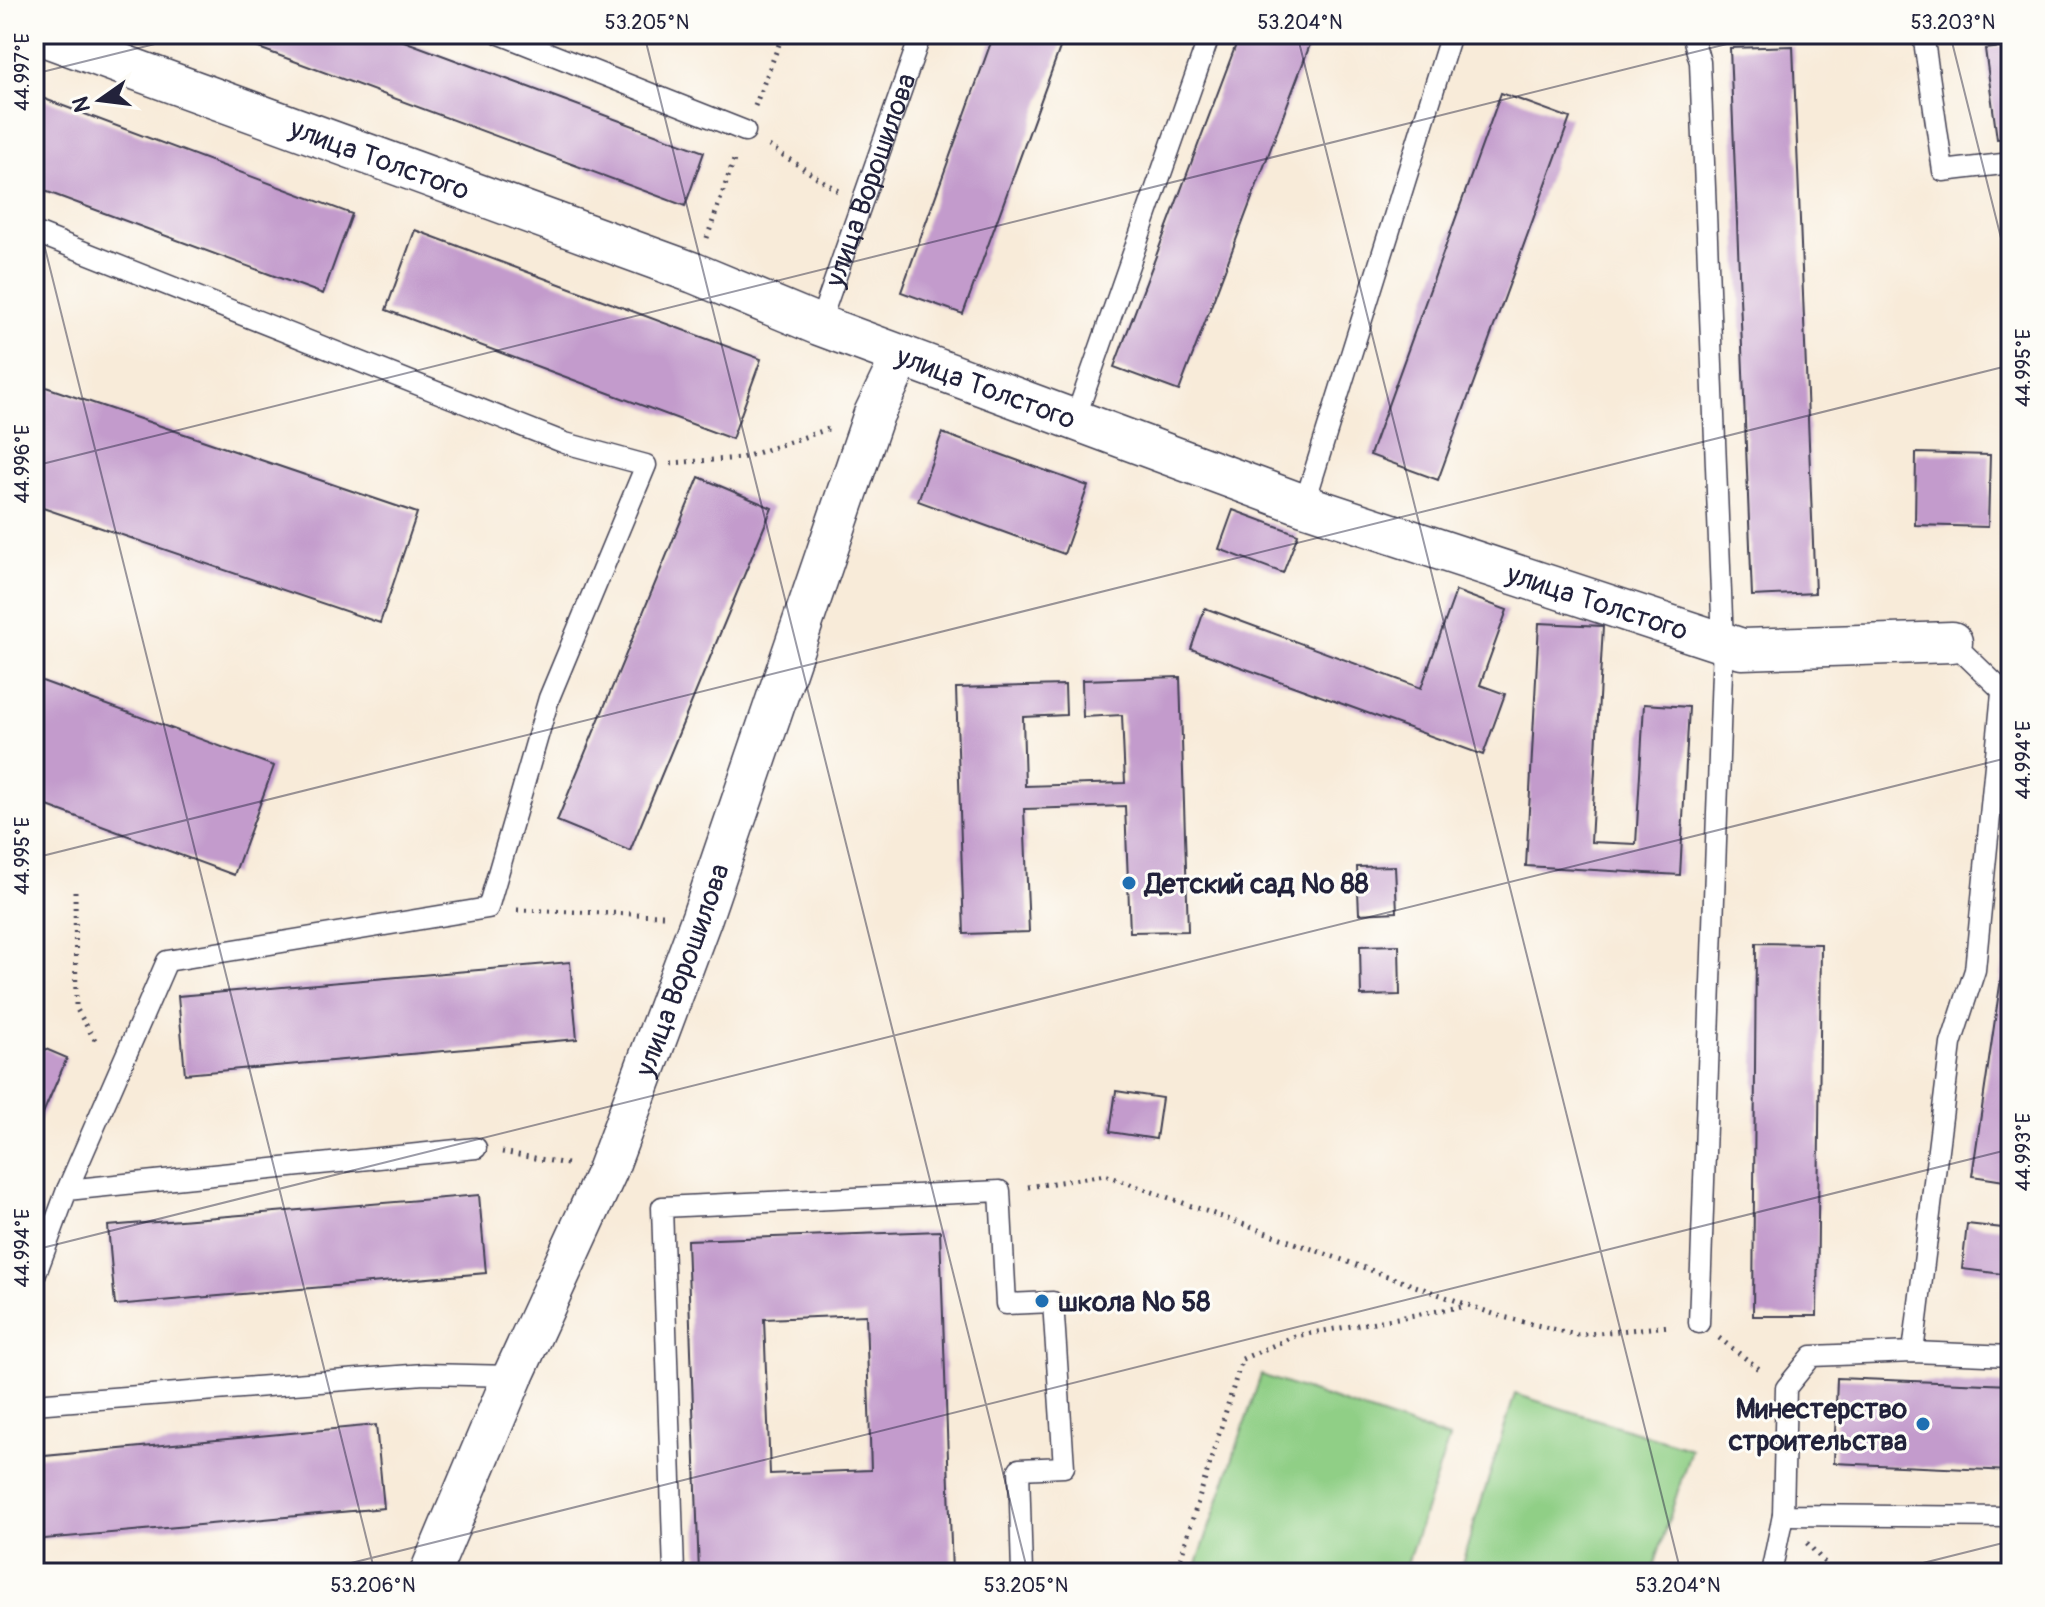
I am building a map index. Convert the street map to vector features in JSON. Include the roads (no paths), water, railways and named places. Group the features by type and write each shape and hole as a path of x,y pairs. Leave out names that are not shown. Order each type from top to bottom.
{"street":[{"name":"улица Толстого","path":"38,34 694,273 819,325 1304,505 1723,643 1742,649 1952,642"},
{"name":"улица Ворошилова","path":"430,1573 513,1376 607,1171 702,917 874,414 902,356"}],"lane":[{"path":"500,34 745,131"},
{"name":"улица Ворошилова","path":"819,325 921,34"},
{"path":"1075,419 1210,34"},
{"path":"1304,505 1451,34"},
{"path":"1692,34 1700,62 1723,643 1699,1323"},
{"path":"1923,34 1943,171 2011,163"},
{"path":"34,232 565,443 646,465 549,698 488,908 167,961 67,1190 34,1279"},
{"path":"1913,1352 1951,1044 1975,970 2008,695 1952,642"},
{"path":"67,1190 476,1148"},
{"path":"674,1573 662,1207 1000,1191 1006,1304 1053,1302 1064,1467 1019,1469 1022,1573"},
{"path":"1771,1573 1783,1515 1786,1388 1812,1356 1913,1352 2011,1356"},
{"path":"34,1404 424,1374 513,1376"},
{"path":"1783,1515 2011,1517"}],"place":[{"name":"Детский сад № 88","path":"1129,883"},
{"name":"школа № 58","path":"1042,1301"},
{"name":"Минестерство строительства","path":"1923,1424"}]}
